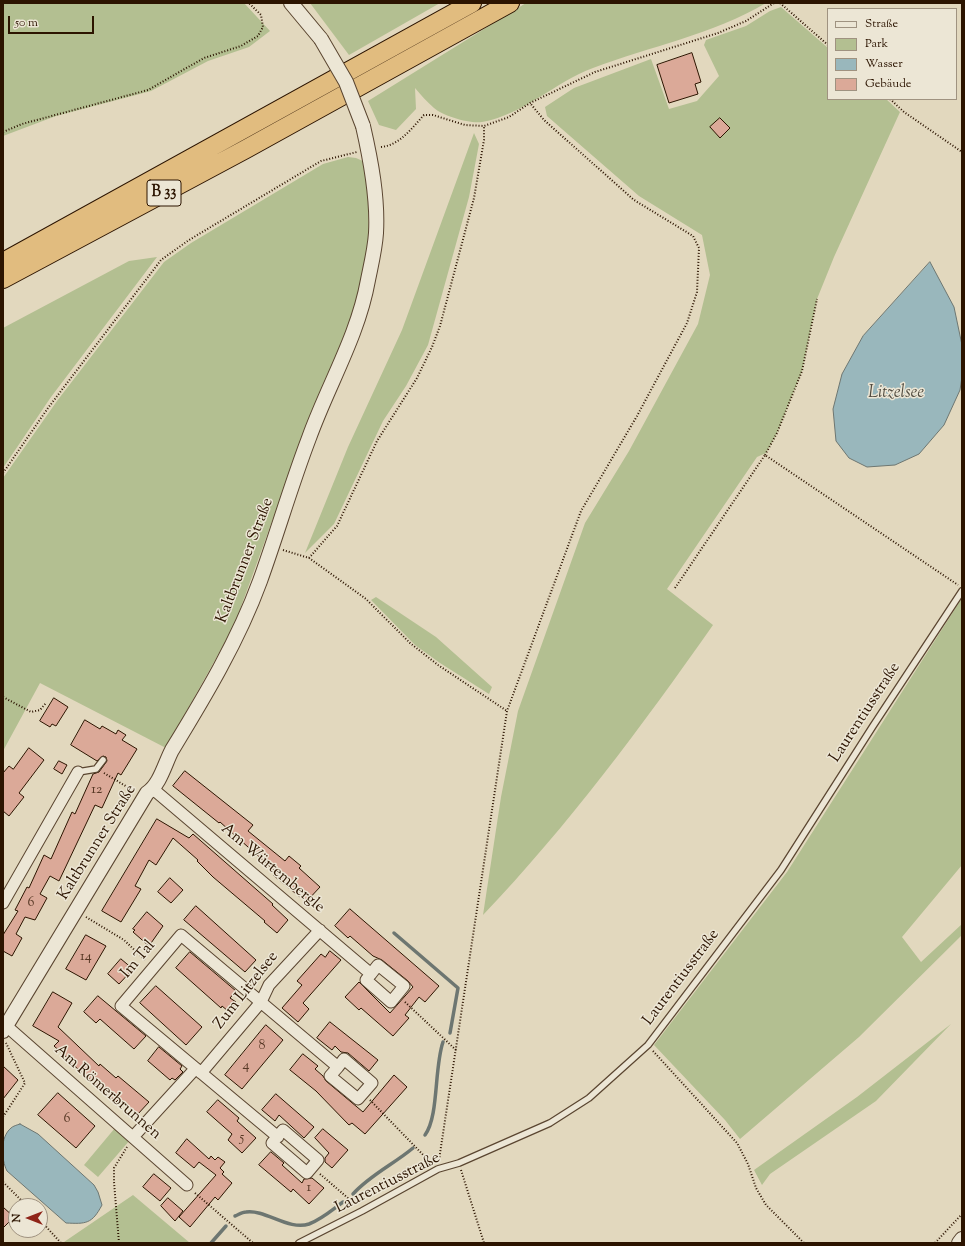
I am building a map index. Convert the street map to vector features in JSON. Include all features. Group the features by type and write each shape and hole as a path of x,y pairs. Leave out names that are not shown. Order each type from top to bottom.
{"highway":[{"name":"B 33","path":"3,262 472,3"},
{"name":"B 33","path":"3,279 246,149 510,3"}],"street":[{"name":"Kaltbrunner Straße","path":"4,1027 147,793 152,789 169,756 202,701 241,627 260,582 309,436 338,371 355,328 368,282 376,233 374,184 363,126 346,82 321,39 291,3"},
{"path":"3,903 78,772"},
{"name":"Am Würtembergle","path":"152,789 371,974"},
{"name":"Zum Litzelsee","path":"134,1137 198,1071 261,1002 269,985 320,930"},
{"name":"Im Tal","path":"278,1137 121,1006 181,935 338,1067"},
{"path":"378,965 404,986 391,1002 366,980 371,974 378,965"},
{"name":"Am Römerbrunnen","path":"4,1027 134,1137 187,1185"},
{"path":"344,1059 372,1083 358,1099 330,1076 338,1067 344,1059"},
{"path":"283,1130 318,1160 307,1173 272,1143 278,1137 283,1130"},
{"path":"959,1243 962,1239"}],"lane":[{"name":"Laurentiusstraße","path":"299,1243 362,1211 438,1169 459,1163 550,1123 588,1098 648,1045 781,870 962,590"},
{"path":"78,772 96,769 103,760"}],"path":[{"path":"3,132 22,124 148,90 204,58 241,46 258,36 263,27 261,15 250,3"},
{"path":"3,473 48,408 161,260 189,240 320,161 368,149 390,146 405,136 424,115 433,115 465,125 484,126 509,117 530,103 596,72 718,34 746,21 774,3"},
{"path":"780,3 827,44"},
{"path":"891,100 904,112 962,152"},
{"path":"438,1169 507,711 581,511 637,416 687,322 697,292 700,263 699,248 692,236 634,200 544,120 530,103"},
{"path":"309,558 337,526 377,441 417,378 432,347 440,326 474,198 484,140 484,126"},
{"path":"675,588 765,455 776,433 802,371 817,299"},
{"path":"765,455 962,590"},
{"path":"272,547 309,558 366,599 410,643 438,665 507,711"},
{"path":"3,697 31,712 40,710 46,703"},
{"path":"96,769 128,787"},
{"path":"76,910 124,940 154,967"},
{"path":"397,994 456,1051"},
{"path":"3,1116 26,1083 6,1044 4,1027"},
{"path":"648,1045 737,1143 748,1164 756,1188 766,1206 804,1243"},
{"path":"364,1093 438,1169"},
{"path":"119,1243 114,1168 134,1137"},
{"path":"459,1163 484,1243"},
{"path":"312,1167 362,1211"},
{"path":"3,1182 18,1198"},
{"path":"187,1185 253,1243"},
{"path":"935,1243 962,1214"},
{"path":"48,1229 61,1243"}],"green space":[{"path":"3,3 244,3 270,31 249,47 208,61 151,91 56,116 3,136"},
{"path":"310,3 440,3 349,55"},
{"path":"526,3 766,3 724,24 703,32 593,68 565,81 525,106 497,118 482,122 471,122 450,116 434,108 415,88 416,109 396,130 379,125 368,101"},
{"path":"781,7 827,47 827,100 887,100 900,112 834,257 817,299 802,371 777,433 766,453 757,457 667,589 713,625 631,738 574,811 545,846 483,915 501,797 518,711 585,523 629,451 698,324 710,275 702,235 639,196 547,116 545,107 574,88 651,59 669,109 697,101 719,76 704,45 706,40 746,26 770,11"},
{"path":"474,133 479,144 469,197 428,345 406,386 383,421 334,524 305,553 348,447 402,330"},
{"path":"348,157 356,158 365,162 368,193 369,233 362,280 349,326 303,436 234,626 166,748 40,683 3,751 3,478 57,401 164,262 191,243 323,164"},
{"path":"157,257 51,397 3,468 3,328 129,261"},
{"path":"376,597 436,637 492,687 489,694 440,663 415,645 371,600"},
{"path":"962,598 962,865 902,937 921,962 962,924 962,935 859,1037 740,1139 725,1120 654,1045 787,872"},
{"path":"951,1024 876,1101 770,1174 762,1185 754,1170 857,1097"},
{"path":"115,1128 130,1140 98,1177 84,1165"},
{"path":"133,1195 190,1243 64,1242"}],"water":[{"name":"Litzelsee","path":"930,262 954,307 962,345 962,377 960,390 944,425 919,454 895,465 867,467 849,458 836,441 833,409 842,374 863,336"},
{"path":"20,1124 38,1134 94,1185 102,1205 95,1216 88,1222 66,1223 48,1207 48,1198 38,1198 7,1171 3,1154 3,1142 7,1132"}],"building":[{"path":"692,53 701,82 695,84 698,94 669,103 657,65"},
{"path":"720,118 730,128 720,138 710,127"},
{"path":"54,698 68,707 56,726 52,724 50,727 40,721"},
{"path":"85,720 100,729 102,726 116,734 118,730 126,735 122,740 137,749 121,775 118,773 102,808 95,805 59,881 50,876 40,894 47,898 35,920 25,917 16,934 22,938 12,956 3,951 3,935 18,911 15,910 27,887 29,888 44,855 51,859 72,812 75,814 93,774 99,772 107,761 106,757 103,756 97,761 71,745"},
{"path":"29,748 44,760 19,793 24,797 9,816 3,811 3,773 9,766 13,769"},
{"path":"59,761 67,765 62,774 54,769"},
{"path":"185,771 253,825 248,831 285,861 289,856 301,866 299,868 320,887 306,902 273,875 276,872 220,822 219,823 173,786"},
{"path":"157,819 189,838 193,834 273,904 272,905 288,920 277,933 213,877 197,861 198,860 173,838 156,865 149,860 135,886 141,889 121,922 102,911"},
{"path":"170,878 183,890 171,903 158,892"},
{"path":"196,906 256,960 245,972 184,920"},
{"path":"350,909 439,986 425,1002 419,997 405,1015 409,1018 393,1036 361,1008 359,1010 345,997 359,982 390,1013 413,987 408,981 382,960 373,956 350,936 348,938 335,926"},
{"path":"147,912 163,926 149,946 133,932 135,930 133,929"},
{"path":"86,935 106,946 86,980 66,969"},
{"path":"330,951 341,960 303,1003 309,1009 298,1022 282,1008 302,985 297,981 321,954 325,957"},
{"path":"190,952 236,991 230,998 236,1002 228,1011 222,1006 221,1008 176,968"},
{"path":"121,959 133,969 119,984 108,974"},
{"path":"156,986 202,1027 186,1045 140,1003"},
{"path":"53,992 72,1003 58,1027 99,1066 100,1064 116,1078 118,1076 149,1102 137,1115 119,1099 116,1102 71,1063 72,1062 54,1046 59,1041 33,1026"},
{"path":"98,996 146,1036 134,1049 100,1019 96,1023 84,1012"},
{"path":"330,1022 378,1060 369,1071 348,1053 341,1052 335,1046 332,1050 317,1038"},
{"path":"266,1025 283,1040 242,1089 225,1075"},
{"path":"159,1047 182,1066 180,1069 183,1072 175,1080 172,1078 170,1080 148,1061"},
{"path":"303,1054 318,1066 315,1069 326,1081 363,1112 394,1075 407,1087 365,1134 352,1123 349,1125 316,1091 290,1070"},
{"path":"3,1066 18,1080 3,1099"},
{"path":"58,1093 95,1126 76,1148 38,1115"},
{"path":"276,1094 314,1127 304,1138 279,1115 275,1121 262,1110"},
{"path":"218,1100 239,1118 237,1121 256,1138 242,1153 228,1140 232,1134 207,1112"},
{"path":"323,1129 348,1150 332,1168 325,1162 325,1158 329,1153 315,1138"},
{"path":"187,1139 209,1159 211,1156 215,1160 218,1157 225,1162 220,1168 224,1172 222,1174 232,1183 218,1200 215,1197 190,1227 179,1217 216,1175 199,1162 194,1168 176,1153"},
{"path":"271,1152 284,1163 282,1165 302,1183 304,1179 312,1178 324,1188 309,1204 293,1189 291,1192 259,1165"},
{"path":"154,1174 171,1188 160,1201 143,1187"},
{"path":"168,1198 183,1211 175,1221 161,1206"},
{"path":"3,1207 8,1212 8,1223 3,1228"}],"waterway":[{"path":"394,933 458,988 450,1033"},
{"path":"425,1135 432,1116 438,1065 443,1042"},
{"path":"353,1194 374,1175 413,1148"},
{"path":"235,1216 245,1212 253,1212 293,1225 309,1224 318,1220 343,1202"},
{"path":"211,1243 226,1226"}]}
